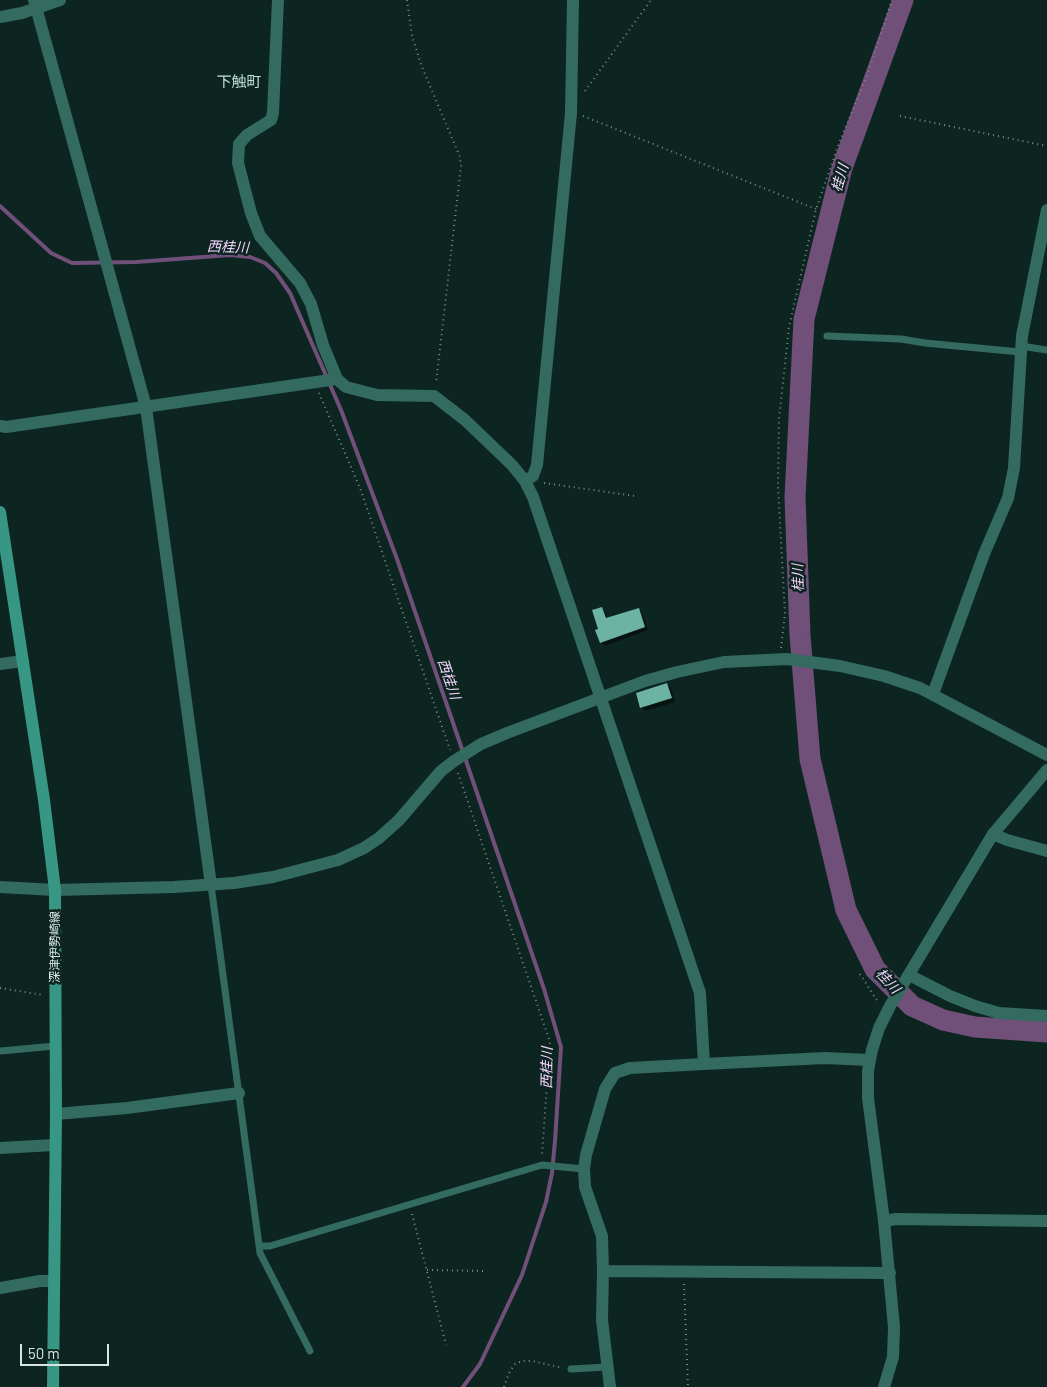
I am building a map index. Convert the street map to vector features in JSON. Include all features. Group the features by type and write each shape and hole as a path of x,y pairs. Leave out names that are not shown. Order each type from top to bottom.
{"main road":[{"name":"深津伊勢崎線","path":"0,512 44,800 55,890 56,1114 54,1146 52,1387"}],"street":[{"path":"0,17 22,13 35,4 60,0"},
{"path":"278,0 273,113 271,120 247,135 239,144 238,163 251,213 260,236 300,283 311,304 323,345 326,381"},
{"path":"525,481 533,476 537,465 570,109 573,0"},
{"path":"35,4 146,407 211,885"},
{"path":"933,694 984,554 1008,498 1014,468 1020,349 1047,210"},
{"path":"0,426 6,427 326,381 377,395 434,396 465,420 512,465 525,481 533,497 599,698 700,993 704,1064"},
{"path":"0,887 55,890 211,885 254,881 338,860 364,848 389,829 435,778 460,757 507,733 645,681 705,666 743,660 784,659 822,663 884,676 933,694 1047,755"},
{"path":"0,664 23,661"},
{"path":"884,1387 893,1357 894,1328 890,1273 868,1098 869,1060 879,1028 889,1008 993,834 1047,770"},
{"path":"993,834 1007,840 1047,851"},
{"path":"908,977 974,1006 999,1013 1047,1016"},
{"path":"610,1387 602,1320 604,1271 602,1236 586,1187 584,1169 604,1089 615,1073 630,1068 704,1064 825,1058 869,1060"},
{"path":"56,1114 128,1108 239,1092"},
{"path":"0,1148 54,1146"},
{"path":"884,1221 1047,1222"},
{"path":"604,1271 890,1273"},
{"path":"0,1288 40,1281 53,1281"}],"lane":[{"path":"827,336 1047,350"},
{"path":"211,885 263,1261 310,1351"},
{"path":"0,1051 55,1046"},
{"path":"260,1246 270,1246 544,1165 584,1169"},
{"path":"571,1369 607,1367"}],"path":[{"path":"407,0 412,36 422,67 460,157 461,166 434,396"},
{"path":"584,92 651,0"},
{"path":"784,659 781,645 785,614 778,486 780,419 790,327 816,209 838,146 868,74 892,0"},
{"path":"570,109 816,209"},
{"path":"900,116 1047,146"},
{"path":"326,381 360,488 460,757 550,1042 544,1165"},
{"path":"525,481 635,496"},
{"path":"860,974 878,1002 889,1008"},
{"path":"0,988 55,997"},
{"path":"410,1205 446,1345"},
{"path":"426,1270 487,1271"},
{"path":"683,1271 688,1387"},
{"path":"504,1387 509,1373 515,1364 522,1361 532,1361 571,1369"}],"building":[{"path":"602,607 606,618 639,608 645,627 600,643 595,630 598,629 592,610"},
{"path":"667,683 672,698 640,708 636,693"}],"waterway":[{"name":"桂川","path":"903,0 842,168 804,319 795,497 800,635 810,759 846,910 875,969 912,1006 943,1020 975,1027 1047,1032"},
{"name":"西桂川","path":"0,206 51,253 72,263 136,262 230,255 250,257 265,263 276,273 290,293 341,410 397,559 544,989 561,1047 552,1173 546,1202 522,1275 480,1364 463,1387"}],"district":[{"name":"下触町","path":"239,82"}]}
